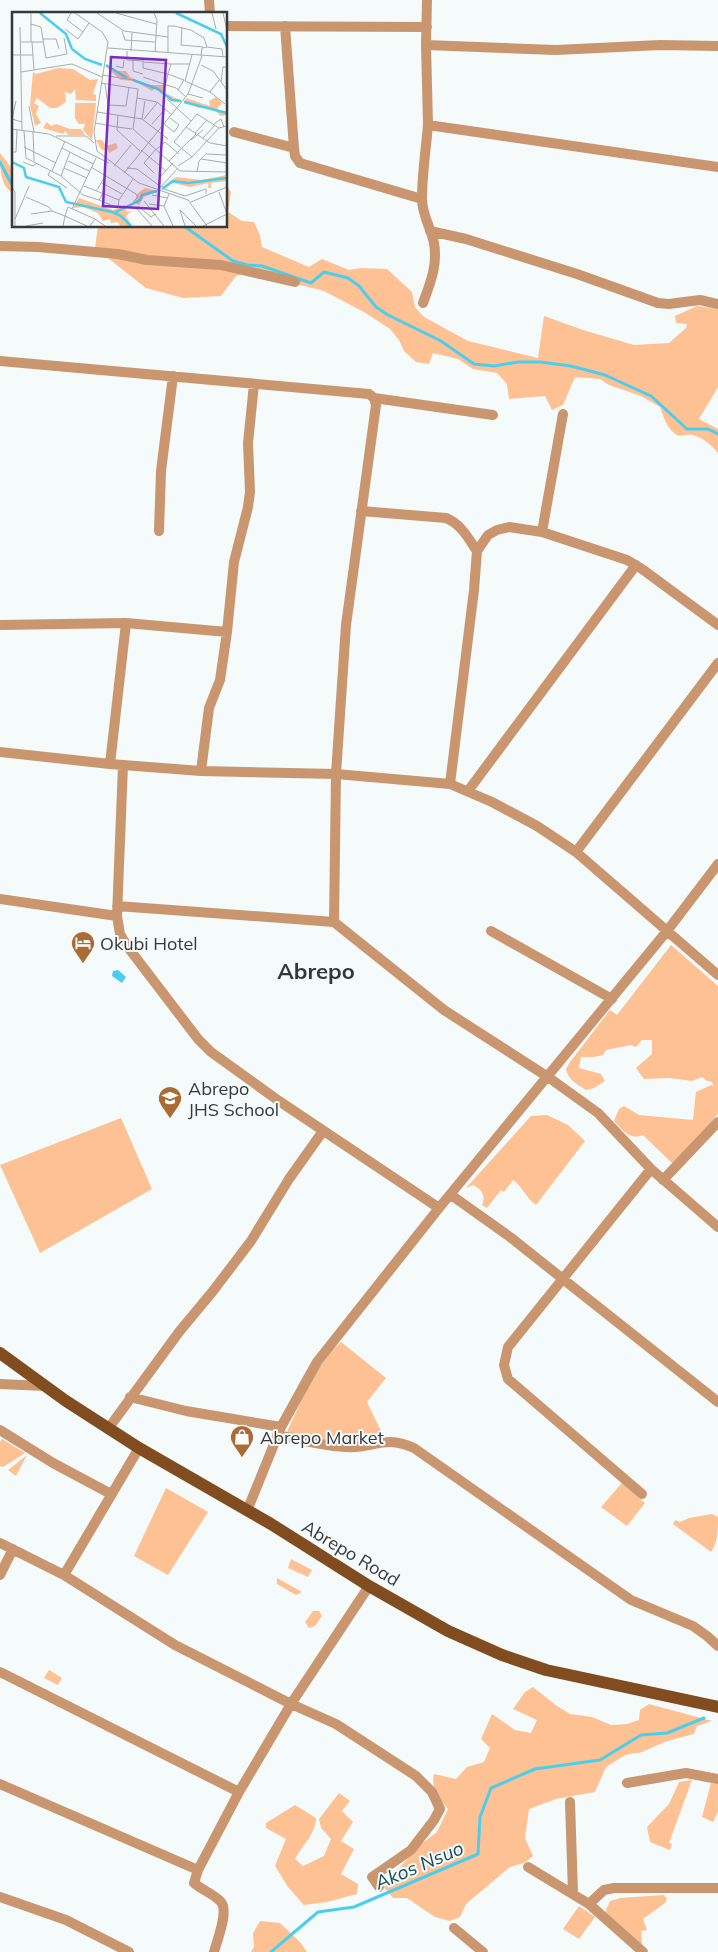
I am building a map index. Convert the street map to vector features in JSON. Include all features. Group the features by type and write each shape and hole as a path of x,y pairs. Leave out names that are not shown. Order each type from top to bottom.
{"main road":[{"name":"Abrepo Road","path":"0,1353 108,1429 246,1510 369,1586 448,1630 502,1655 546,1670 718,1707"}],"street":[{"path":"423,304 436,259 422,199 428,125 427,0"},
{"path":"228,26 427,27"},
{"path":"284,26 294,148 295,156 300,163 422,199"},
{"path":"426,45 556,50 660,45 718,46"},
{"path":"428,125 718,167"},
{"path":"234,132 294,148"},
{"path":"430,231 450,235 577,274 658,302 669,304 700,300 718,304"},
{"path":"0,246 118,254 181,263 221,265 295,282"},
{"path":"0,361 369,394 374,398 493,415"},
{"path":"159,531 161,471 174,376"},
{"path":"201,771 209,708 220,680 234,562 248,507 250,492 248,443 254,384"},
{"path":"334,922 336,774 346,625 376,405 374,398"},
{"path":"542,532 563,414"},
{"path":"361,512 446,518 454,522 466,533 477,551"},
{"path":"450,784 474,590 477,551 488,535 509,527 542,532 627,560 718,625"},
{"path":"468,791 636,565"},
{"path":"0,625 126,623 226,632"},
{"path":"110,764 126,623"},
{"path":"576,852 718,663"},
{"path":"0,752 110,764 201,771 336,774 450,784 468,791 537,826 576,852 718,976"},
{"path":"123,765 117,911 120,934 127,946 198,1039 211,1052 323,1131 439,1208"},
{"path":"246,1510 279,1431 317,1362 439,1208 667,931 718,864"},
{"path":"0,899 117,911 334,922 444,1010 548,1077 598,1113 651,1169 718,1227"},
{"path":"491,930 612,999"},
{"path":"663,1180 718,1122"},
{"path":"108,1429 178,1332 214,1291 251,1241 289,1179 323,1131"},
{"path":"642,1494 508,1379 504,1365 508,1347 651,1169"},
{"path":"451,1195 510,1237 718,1402"},
{"path":"0,1384 45,1386"},
{"path":"130,1397 345,1447 359,1447 386,1441 400,1442 414,1448 631,1600 692,1626 718,1646"},
{"path":"0,1430 53,1463 111,1494"},
{"path":"64,1575 139,1448"},
{"path":"0,1543 64,1575 175,1645 291,1704 336,1724 416,1776 432,1792 439,1803 440,1809 411,1850 372,1877 379,1887"},
{"path":"0,1575 14,1549"},
{"path":"214,1952 223,1918 223,1909 221,1902 194,1883 198,1870 239,1792 291,1704 369,1586"},
{"path":"0,1672 239,1792"},
{"path":"627,1782 686,1773 718,1779"},
{"path":"0,1784 198,1870"},
{"path":"570,1802 573,1893"},
{"path":"528,1867 589,1904 643,1952"},
{"path":"589,1904 604,1890 614,1888 718,1888"},
{"path":"0,1897 66,1920 129,1952"},
{"path":"454,1928 483,1952"}],"shaded area":[{"path":"0,153 12,168 12,192 3,182"},
{"path":"228,188 231,192 228,212"},
{"path":"228,212 242,221 254,222 260,235 262,247 309,267 322,259 349,270 361,268 387,269 412,292 415,307 424,317 468,341 538,358 544,316 634,345 669,343 686,328 687,324 676,323 675,316 697,306 718,309 718,387 699,419 718,429 718,453 703,439 692,435 680,436 675,434 667,424 660,407 641,396 609,385 600,379 575,377 563,405 552,410 545,396 509,399 507,384 497,373 473,369 458,359 433,353 429,364 416,362 404,351 399,340 390,329 364,312 324,291 249,272 236,276 221,296 183,298 146,288 95,248 98,228 228,228"},
{"path":"671,945 718,986 718,1114 674,1165 643,1135 631,1136 620,1128 614,1121 619,1109 624,1106 639,1115 693,1120 696,1092 711,1085 713,1086 712,1082 702,1077 692,1081 670,1078 644,1079 636,1068 652,1054 652,1040 642,1040 636,1047 631,1045 606,1050 603,1055 581,1057 579,1068 601,1074 605,1081 594,1088 586,1090 579,1086 571,1079 566,1069 610,1010 617,1015"},
{"path":"547,1115 568,1125 585,1141 536,1205 513,1180 504,1192 501,1190 487,1208 482,1205 484,1199 481,1191 473,1185 466,1188 531,1116"},
{"path":"121,1118 152,1189 40,1253 0,1165"},
{"path":"341,1342 386,1378 367,1402 385,1439 353,1444 326,1444 287,1432 316,1373"},
{"path":"2,1439 25,1453 3,1467 0,1466 0,1442"},
{"path":"27,1455 16,1476 8,1470"},
{"path":"622,1483 645,1503 627,1526 601,1507"},
{"path":"166,1488 208,1512 168,1575 134,1556"},
{"path":"712,1514 718,1517 718,1527 716,1540 711,1552 673,1524 675,1520 680,1522 689,1518"},
{"path":"291,1559 312,1570 308,1577 288,1568"},
{"path":"277,1578 302,1592 296,1595 277,1584"},
{"path":"313,1611 319,1611 322,1616 315,1626 309,1628 305,1622"},
{"path":"49,1670 62,1678 58,1685 44,1678"},
{"path":"533,1687 570,1714 592,1717 611,1725 627,1724 639,1720 640,1710 649,1704 712,1721 697,1726 694,1734 667,1741 642,1752 625,1755 606,1767 595,1792 556,1799 529,1809 525,1838 533,1856 524,1863 510,1867 466,1904 460,1917 450,1921 435,1917 407,1898 393,1898 383,1886 420,1845 437,1832 448,1809 436,1793 433,1779 434,1774 456,1779 467,1767 484,1762 490,1748 481,1739 492,1714 515,1730 531,1733 537,1720 513,1709 525,1692"},
{"path":"692,1780 669,1843 672,1844 670,1850 650,1842 647,1827 669,1804 679,1782"},
{"path":"711,1783 718,1784 718,1812 713,1822 702,1817"},
{"path":"339,1793 350,1801 342,1811 353,1822 341,1841 354,1849 341,1874 358,1884 357,1894 327,1902 304,1905 288,1887 275,1866 286,1839 266,1828 266,1823 295,1805 316,1818 314,1829 295,1859 303,1866 324,1856 331,1839 321,1828 319,1819"},
{"path":"664,1895 667,1899 665,1903 643,1919 647,1930 641,1931 642,1943 639,1946 607,1916 606,1910 610,1901 620,1898"},
{"path":"579,1906 595,1917 579,1939 563,1929"},
{"path":"260,1921 280,1923 300,1942 307,1952 251,1952 254,1947 253,1933"}],"water":[{"path":"118,970 126,977 122,983 112,976 113,971"}],"waterway":[{"path":"0,162 12,183"},
{"path":"187,228 233,261 247,265 262,266 311,283 324,272 348,278 359,286 376,307 388,315 441,341 474,364 494,366 518,362 540,362 571,366 605,375 651,396 687,429 708,429 718,434"},
{"name":"Akos Nsuo","path":"271,1952 318,1912 354,1907 478,1854 480,1817 491,1788 535,1769 600,1760 641,1735 667,1733 704,1718"}],"place":[{"name":"Okubi Hotel","path":"83,964"},
{"name":"Abrepo JHS School","path":"170,1119"},
{"name":"Abrepo Market","path":"242,1458"}],"district":[{"name":"Abrepo","path":"316,971"}]}
